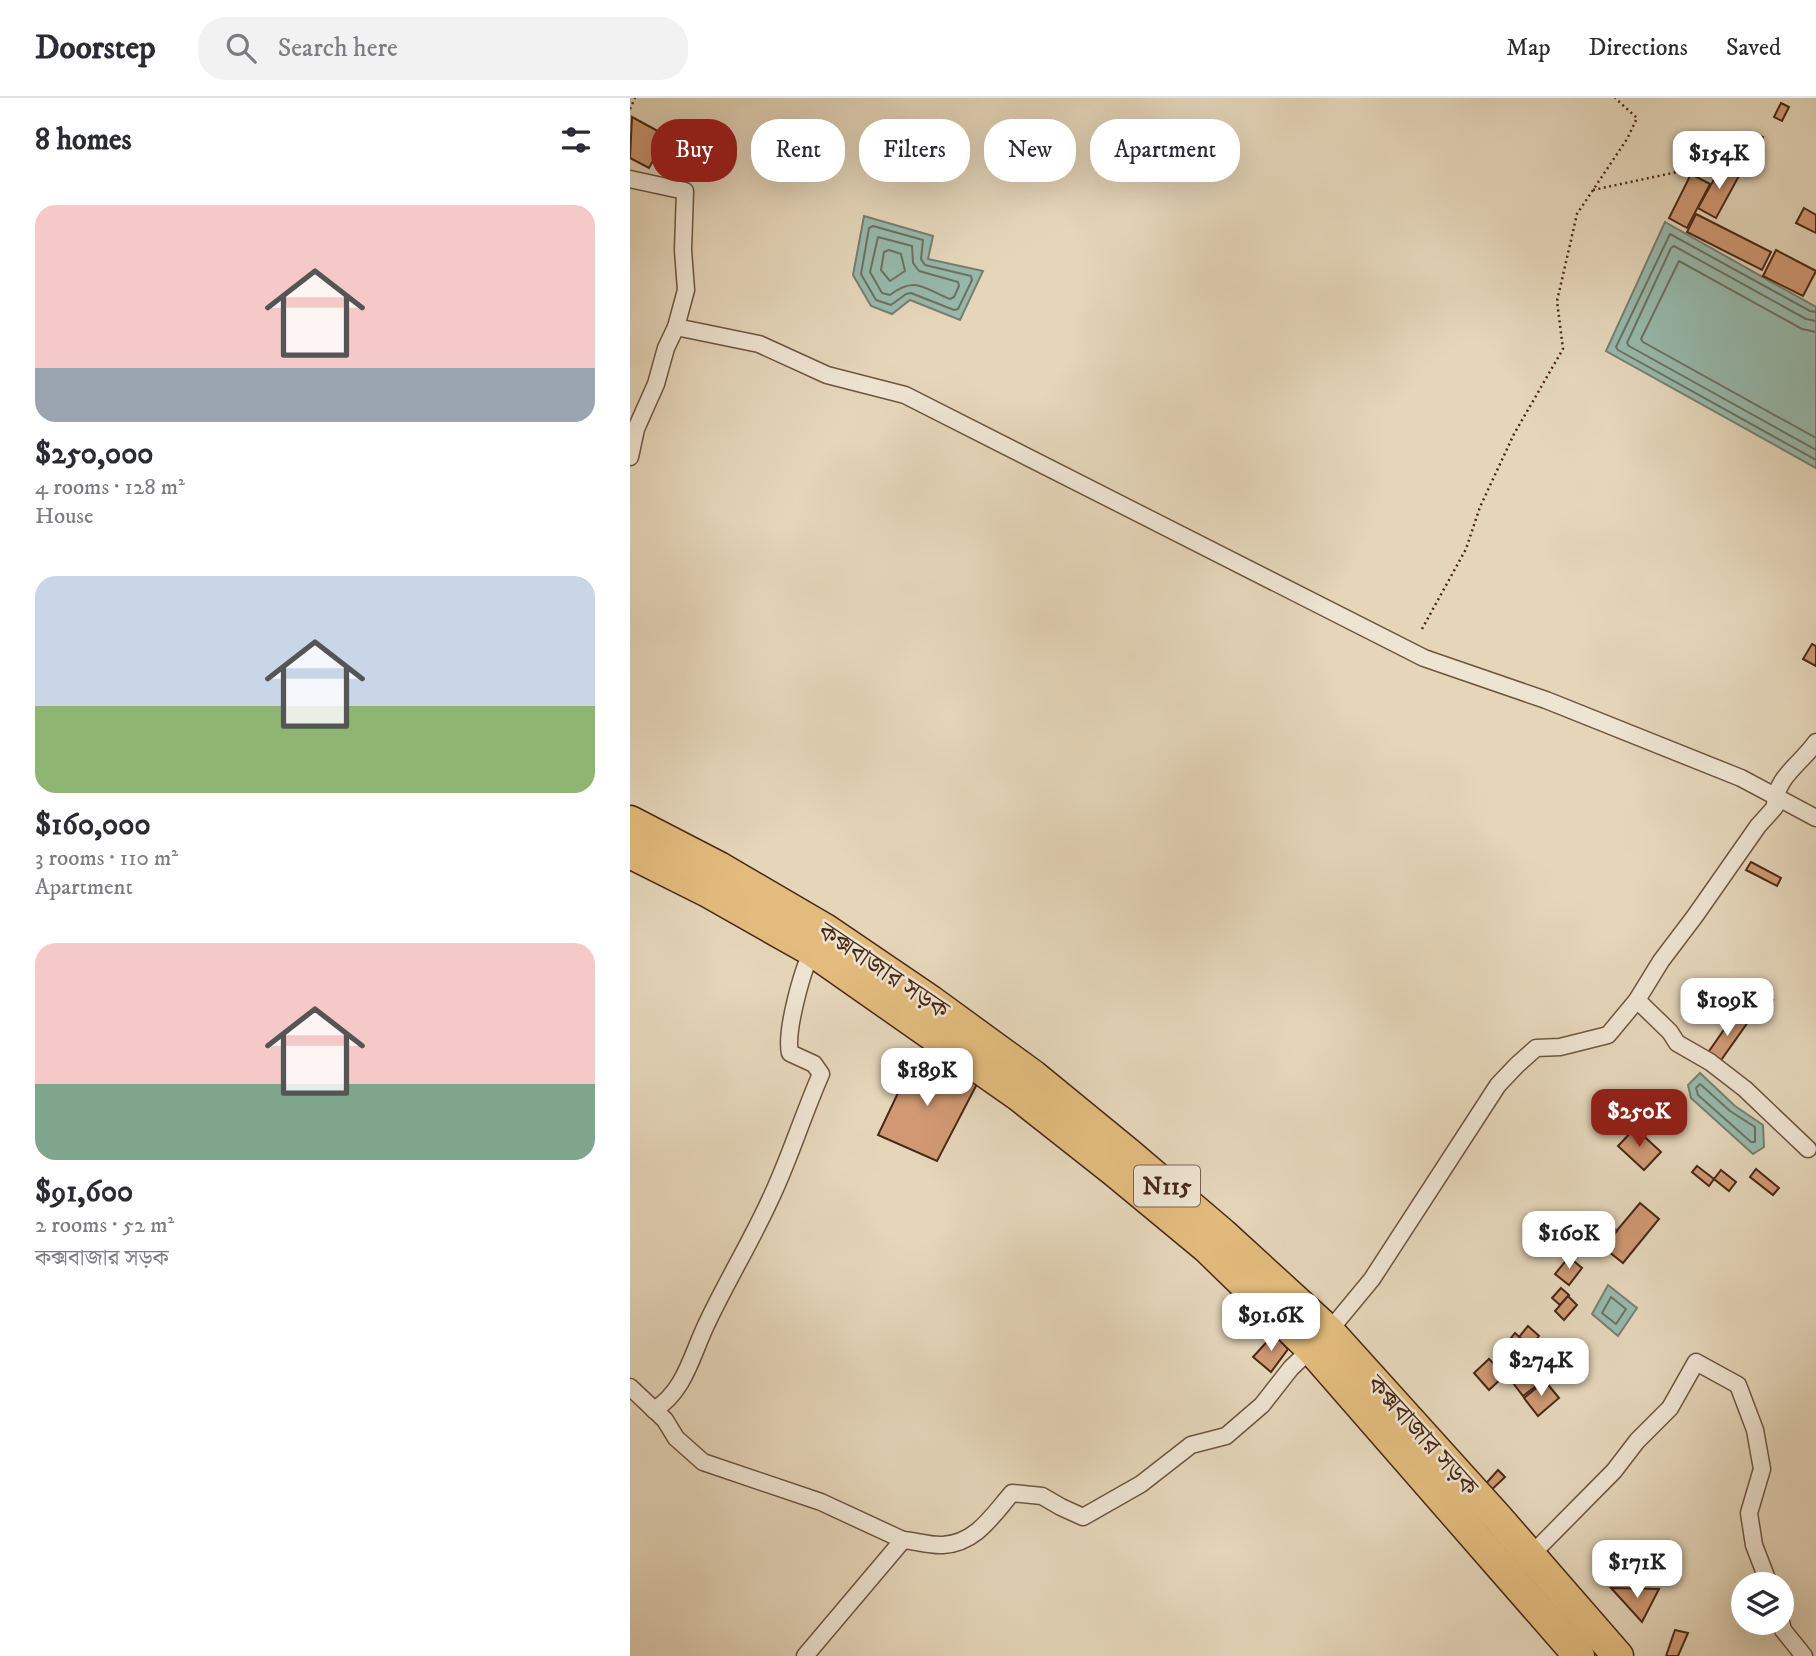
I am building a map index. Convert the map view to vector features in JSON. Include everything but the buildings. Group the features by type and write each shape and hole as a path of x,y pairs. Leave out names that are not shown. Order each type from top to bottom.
{"highway":[{"name":"কক্সবাজার সড়ক","path":"630,821 719,867 818,940"},
{"name":"কক্সবাজার সড়ক","path":"630,853 706,891 818,940 931,1001 1034,1076 1223,1234 1320,1340 1497,1517 1618,1656"},
{"name":"কক্সবাজার সড়ক","path":"1320,1340 1579,1656"}],"street":[{"path":"630,179 685,191 683,250 686,290 656,384 636,429 630,457"},
{"path":"676,327 759,344 827,376 905,396 1424,658 1546,700 1741,778 1816,818"},
{"path":"630,1387 665,1420 676,1438 703,1462 821,1502 903,1540 940,1545 964,1542 985,1525 1012,1493 1042,1496 1083,1517 1141,1483 1191,1445 1226,1436 1262,1405 1291,1368 1320,1340 1372,1279 1498,1086 1517,1065 1536,1048 1560,1047 1608,1035 1637,1000 1661,961 1758,826 1775,807 1775,795 1780,784 1816,742"},
{"path":"654,1410 669,1401 693,1359 706,1323 750,1243 783,1172 821,1074 814,1064 790,1053 788,1044 796,1004 818,940"},
{"path":"1637,1000 1670,1032 1677,1043 1694,1051 1745,1089 1808,1149"},
{"path":"1530,1556 1614,1471 1637,1441 1670,1408 1696,1362 1738,1385 1755,1430 1762,1469 1749,1513 1754,1545 1764,1572"},
{"path":"805,1656 903,1540"},
{"path":"1787,1635 1804,1656"}],"path":[{"path":"630,109 635,98"},
{"path":"1423,629 1466,549 1480,507 1514,434 1563,349 1557,301 1577,214 1627,139 1637,118 1615,98"},
{"path":"1593,190 1677,172"}],"water":[{"path":"864,216 933,236 928,259 983,271 960,320 910,300 892,314 871,306 853,275"},
{"path":"1665,222 1816,307 1816,468 1606,351"},
{"path":"1700,1073 1735,1106 1763,1125 1764,1147 1753,1154 1691,1098 1688,1085"},
{"path":"1608,1285 1637,1308 1618,1336 1592,1314"}]}
